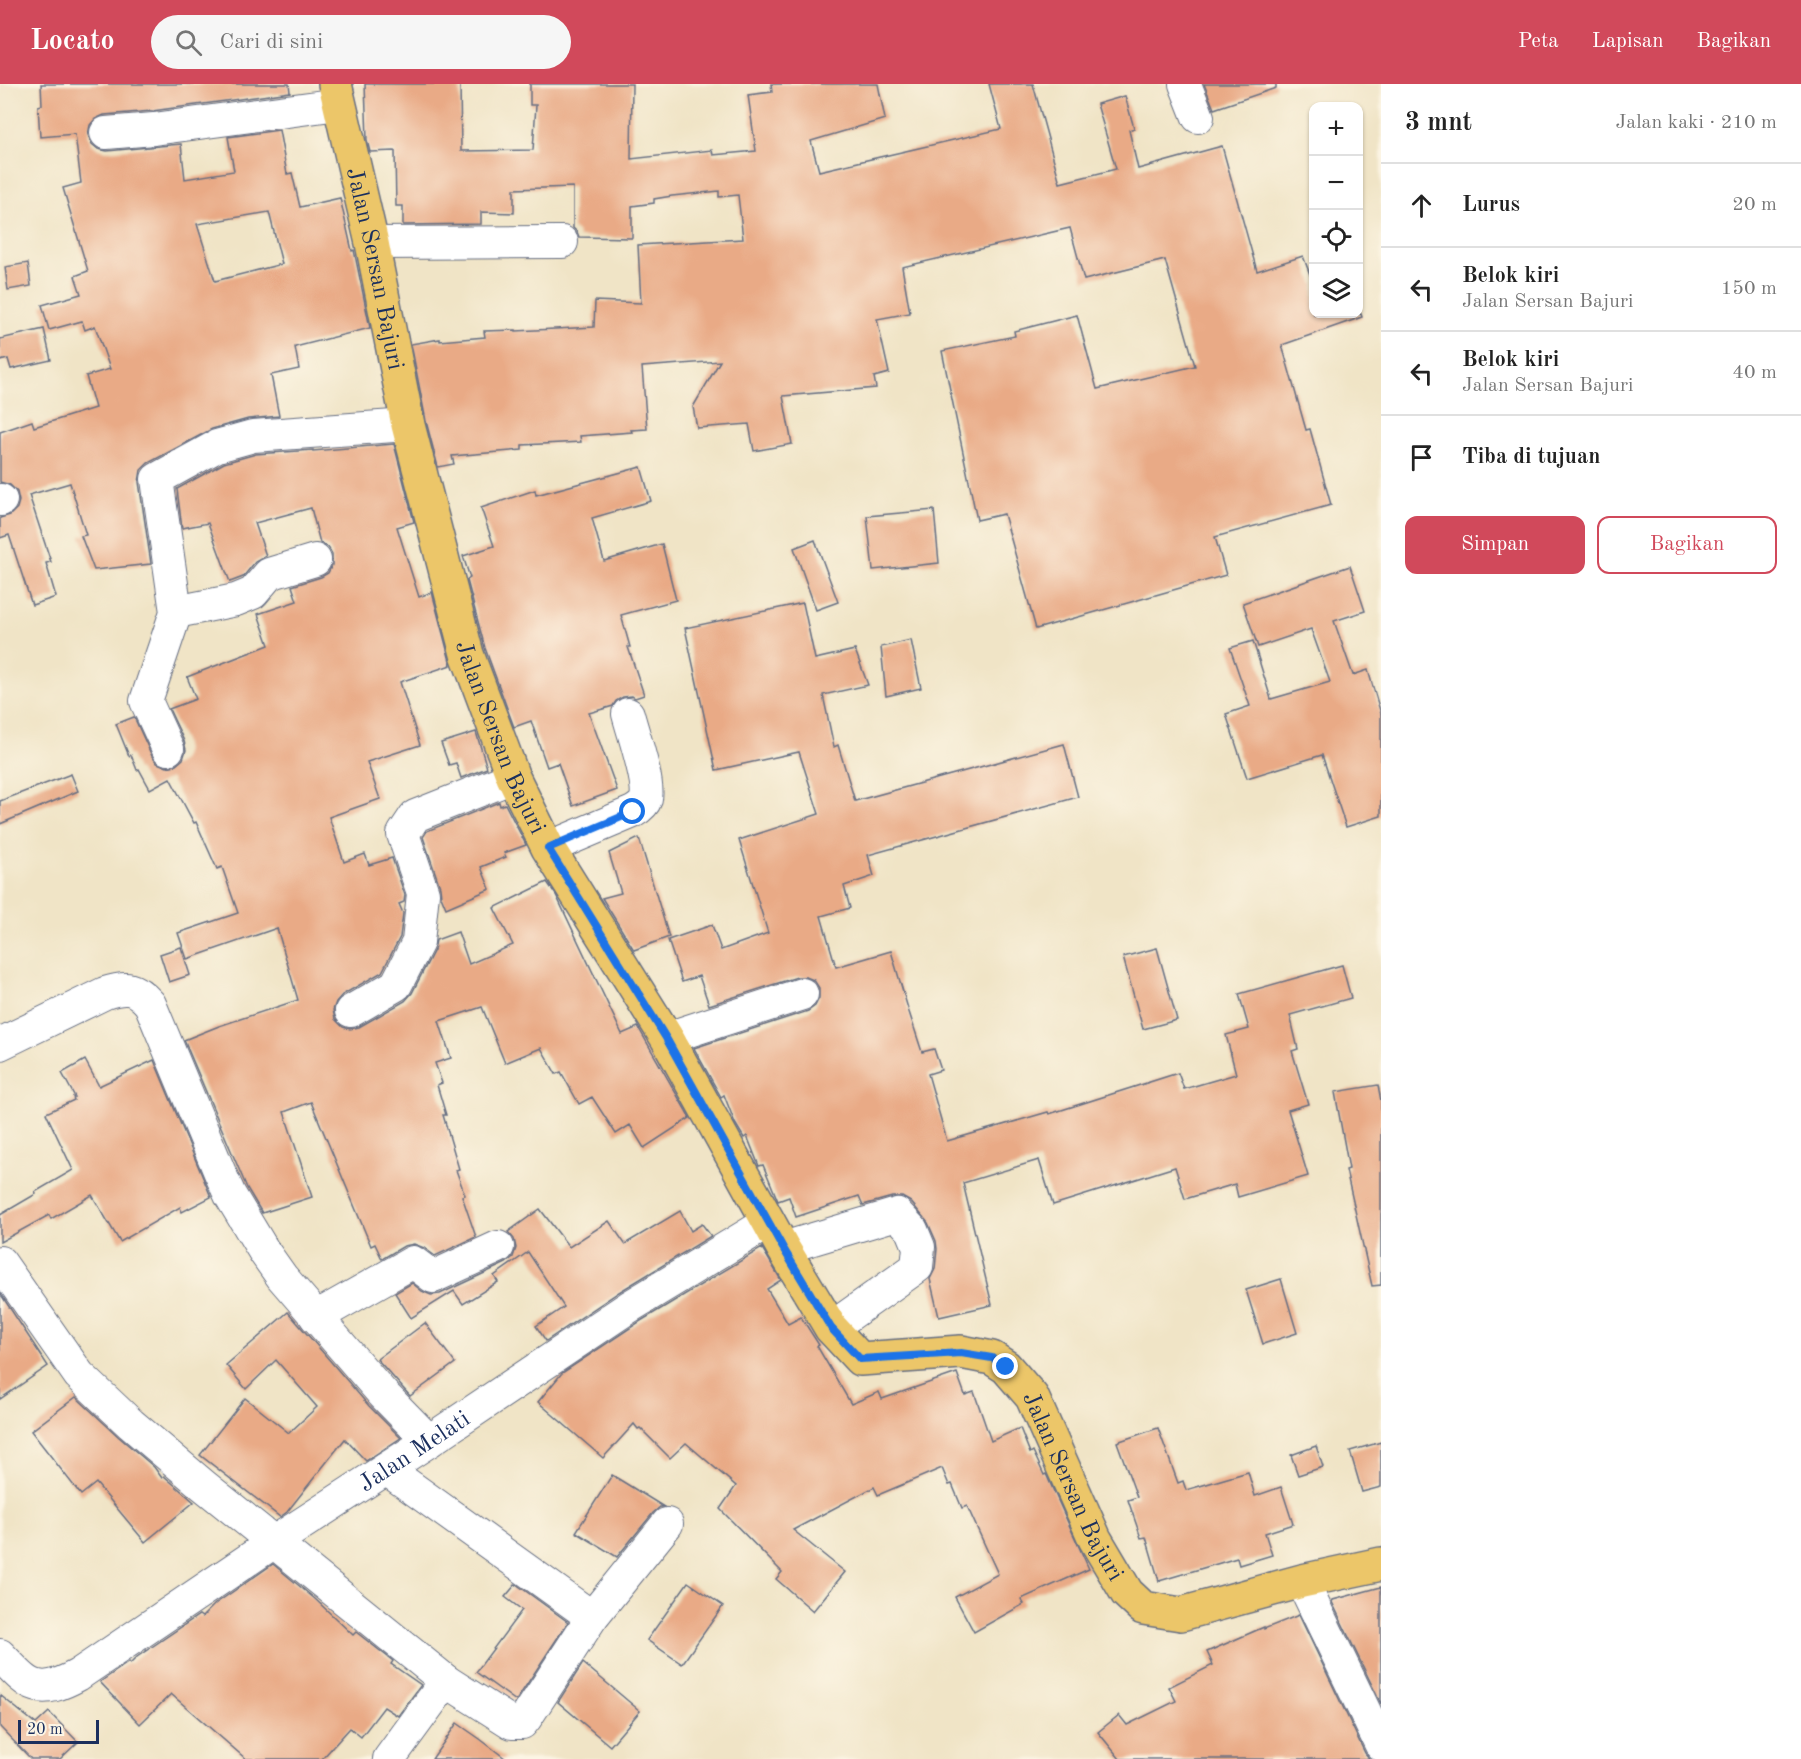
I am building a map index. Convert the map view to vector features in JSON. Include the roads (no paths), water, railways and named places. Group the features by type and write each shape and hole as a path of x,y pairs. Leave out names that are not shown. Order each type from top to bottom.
{"main road":[{"name":"Jalan Sersan Bajuri","path":"337,94 372,243 408,424 467,654 513,777 548,848 666,1038 776,1235 831,1328 860,1359 961,1353 992,1358 1006,1367 1032,1397 1095,1539 1127,1593 1143,1608 1180,1614 1302,1581 1381,1564"}],"street":[{"path":"1185,84 1198,117"},
{"path":"106,133 154,129 337,94"},
{"path":"372,243 562,242"},
{"path":"168,749 146,701 176,612 157,478 217,446 253,436 408,424"},
{"path":"176,612 245,596 258,589 269,574 315,560"},
{"path":"548,848 633,812 640,808 645,800 644,773 628,714"},
{"path":"351,1011 396,985 418,942 423,893 403,834 415,816 513,777"},
{"path":"0,1044 105,993 118,989 133,989 142,995 150,1004 230,1195 276,1269 383,1394 429,1441"},
{"path":"666,1038 802,994"},
{"name":"Jalan Melati","path":"0,1654 33,1685 43,1688 63,1683 629,1307 776,1235 897,1214 912,1230 919,1247 917,1267 831,1328"},
{"path":"316,1317 413,1262 433,1278 498,1247"},
{"path":"0,1262 79,1375 131,1424 446,1681 512,1723 522,1722 592,1617 667,1524"},
{"path":"386,1469 592,1617"},
{"path":"1302,1581 1381,1745"},
{"path":"389,1759 446,1681"}]}
